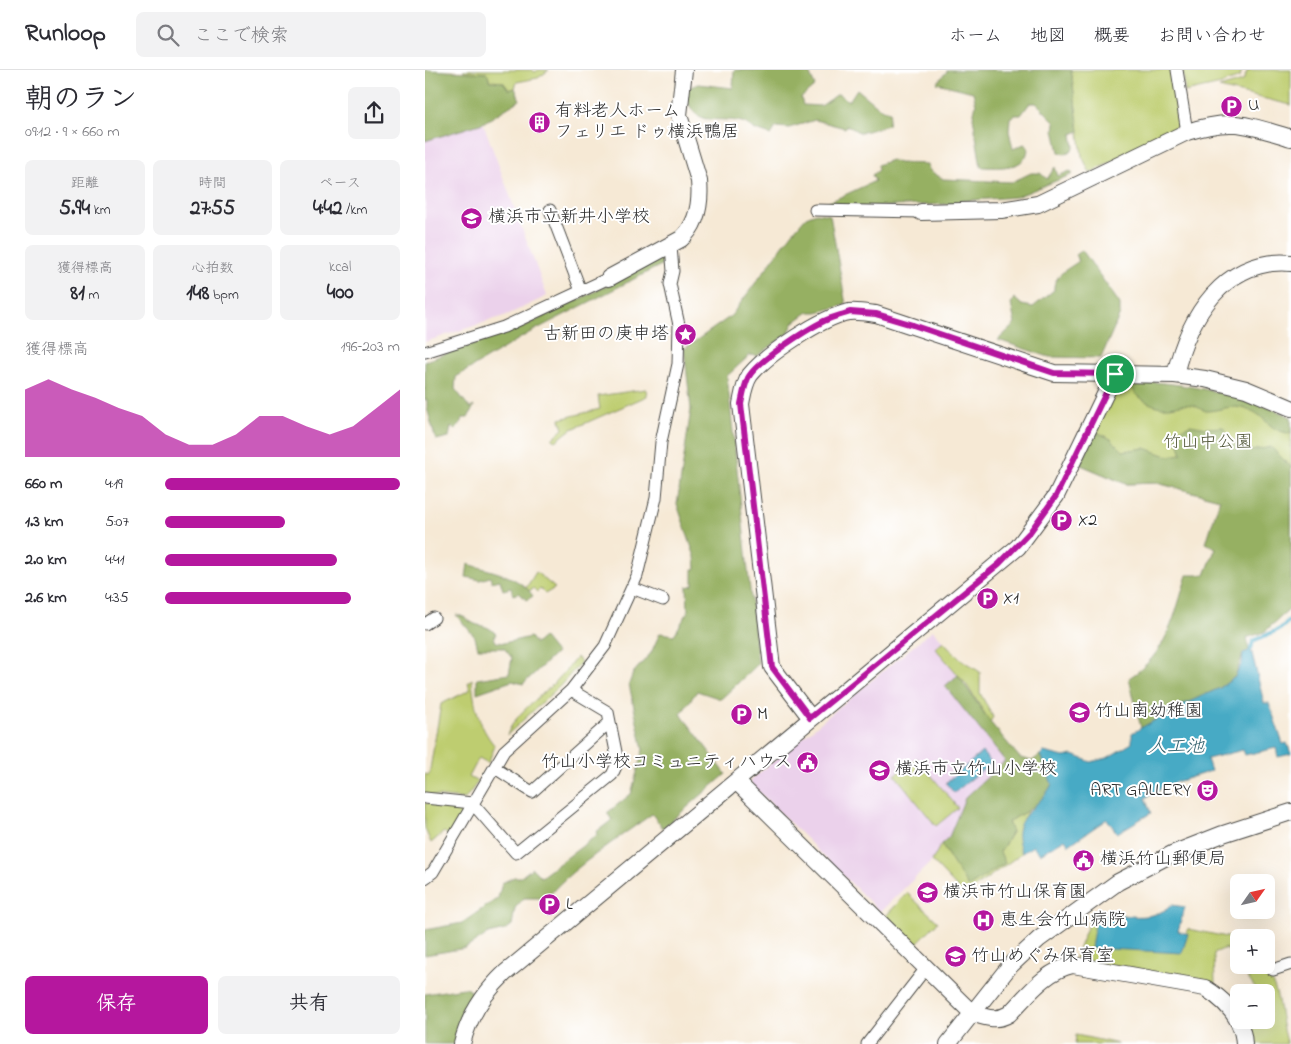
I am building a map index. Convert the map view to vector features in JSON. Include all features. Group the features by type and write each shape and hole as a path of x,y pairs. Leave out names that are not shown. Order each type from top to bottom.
{"street":[{"path":"425,352 504,326 581,292 671,246 692,226 700,200 699,181 679,115 684,70"},
{"path":"1177,70 1187,132"},
{"path":"815,210 921,212 1001,210 1038,204 1187,132 1209,124 1226,123 1256,128 1291,138"},
{"path":"550,210 581,292"},
{"path":"425,878 433,872 472,803 495,768 503,751 571,690 605,646 632,588 643,556 656,498 661,442 678,364 679,325 670,284 673,271 671,246"},
{"path":"1175,375 1179,356 1199,315 1218,288 1237,275 1253,268 1273,263 1291,263"},
{"path":"810,718 772,667 741,404 743,390 749,377 759,366 806,331 827,319 850,312 876,314 1054,373 1175,375 1205,379 1246,389 1291,408"},
{"path":"462,1044 473,1013 492,986 505,973 810,718 999,564 1024,540 1056,496 1115,374"},
{"path":"632,588 663,600"},
{"path":"425,798 472,803 516,853 611,774 618,762 608,712 571,690"},
{"path":"495,768 532,792 610,722"},
{"path":"736,781 972,1013 988,1018 1001,1018 1009,1014 1045,977 1055,971 1073,965 1205,988 1220,997 1239,1020 1244,1044"},
{"path":"948,1044 1009,967 1039,939 1118,882 1172,854 1223,834 1291,812"},
{"path":"1275,969 1291,964"},
{"path":"867,1044 926,968"}],"shaded area":[{"name":"横浜市立新井小学校","path":"483,123 547,296 507,315 425,342 425,141"},
{"name":"横浜市立竹山小学校","path":"933,630 943,641 935,648 958,675 945,686 1005,761 965,798 949,837 941,844 932,861 880,912 751,784 751,780"}],"green space":[{"path":"425,70 487,73 490,81 503,82 509,90 515,88 520,100 483,123 425,141"},
{"path":"463,70 532,70 535,72 538,70 549,70 538,78 517,82 515,88 509,90 503,82 490,81 486,73 466,73"},
{"path":"734,70 808,70 815,86 801,98 803,105 821,106 838,94 849,101 857,89 881,109 890,112 888,125 860,133 847,125 845,128 815,120 789,128 776,127 771,135 756,130 746,123 732,120 705,119 698,116 688,102 685,89 698,84 733,88"},
{"path":"948,70 1071,70 1079,131 1072,134 1074,147 1071,151 1064,154 1059,152 1054,130 1055,122 1036,103 1030,103 1021,115 1014,115 1010,118 1009,131 1013,149 1024,144 1028,147 1027,155 1018,164 1011,166 981,167 973,117 976,104 973,92 937,83"},
{"path":"1071,70 1173,70 1180,121 1175,129 1090,173 1082,156"},
{"path":"1183,70 1242,70 1240,77 1221,84 1185,92"},
{"path":"1248,70 1291,70 1291,105 1219,88 1243,81"},
{"path":"891,160 899,163 928,164 929,170 943,179 1012,182 1031,173 1040,173 1047,179 1055,167 1058,176 1070,171 1073,174 1016,197 959,201 954,204 832,208 827,203 875,181 872,175 878,170 877,165"},
{"path":"816,213 830,215 846,305 817,312 808,312 794,322 788,334 757,356 750,355 727,376 758,664 721,699 697,691 681,714 726,774 663,828 652,814 580,866 548,898 524,898 515,908 512,925 505,930 488,934 466,948 425,955 425,930 462,923 498,898 502,883 514,877 521,877 532,868 541,877 597,835 596,832 612,820 607,813 631,794 643,750 629,684 633,673 651,653 660,633 674,635 688,612 687,587 693,585 693,569 696,569 695,557 677,504 691,409 684,349 731,316 793,232 806,217"},
{"path":"1082,250 1120,304 1120,314 1101,358 1049,357 998,340 1015,324 1011,304 1014,298 1022,305 1033,307 1054,290 1056,280 1062,273 1079,261 1075,255"},
{"path":"665,257 669,261 529,333 456,377 455,389 470,408 474,406 468,418 463,418 456,429 451,427 449,437 436,440 427,408 427,399 425,400 425,361 527,325"},
{"name":"竹山中公園","path":"1116,381 1183,386 1205,390 1249,401 1291,417 1291,608 1264,632 1205,575 1216,548 1220,499 1157,483 1126,484 1081,465"},
{"path":"1131,381 1192,387 1253,402 1291,417 1291,434 1275,429 1250,410 1231,407 1208,411 1193,405 1167,407 1154,405 1134,391"},
{"path":"646,389 647,396 570,430 556,441 552,439 563,429 560,419 600,409 598,396"},
{"name":"竹山中公園","path":"1190,425 1207,428 1223,427 1234,444 1243,445 1251,451 1271,447 1291,467 1291,608 1264,632 1246,638 1249,650 1243,654 1235,677 1220,688 1180,706 1141,728 1129,678 1153,657 1161,645 1173,619 1187,575 1205,575 1216,548 1206,543 1220,499 1157,483 1126,484 1081,465 1095,431 1111,439 1123,451 1145,448 1167,456 1182,454 1176,436 1181,429"},
{"path":"468,564 512,578 533,596 527,600 519,593 513,595 511,588 503,590 500,580 492,582 490,577 480,580 466,577"},
{"path":"536,572 555,588 545,594 540,589 537,592 533,588 530,591 526,588"},
{"path":"456,615 474,624 489,628 496,634 494,637 496,642 504,643 530,637 535,644 543,637 556,653 523,684 512,681 477,693 477,679 509,674 512,658 504,648 478,648 475,637"},
{"path":"943,641 959,658 980,672 980,693 993,717 990,722 966,684 935,648"},
{"path":"577,657 581,662 561,685 507,735 511,726 523,711 553,685"},
{"path":"958,675 990,722 1020,758 1032,761 1040,755 1052,784 1049,791 1039,802 1008,822 1012,832 1000,852 1005,863 968,887 941,844 949,837 965,798 1005,761 945,686"},
{"path":"472,679 474,697 481,723 495,746 488,763 479,758 469,777 478,782 465,799 425,795 425,774 429,775 441,704 470,690 468,682"},
{"path":"917,758 958,808 936,826 895,775"},
{"path":"425,803 462,805 465,810 450,836 444,832 431,843 425,829"},
{"path":"1028,810 1022,821 1018,836 1022,853 964,895 932,861 941,844 968,886 1000,852 1012,832 1008,822"},
{"path":"907,893 938,922 914,946 885,917"},
{"path":"1098,912 1102,917 1095,924 1182,953 1188,929 1230,938 1230,954 1226,948 1214,953 1215,984 1075,958 1091,917"},
{"path":"1245,974 1266,974 1273,984 1252,984"},
{"path":"464,988 469,989 472,995 462,1015 455,1044 425,1044 425,994"},
{"path":"1275,990 1287,1044 1256,1044 1252,1029 1275,1029"},
{"path":"1076,1035 1119,1044 1075,1044"}],"water":[{"name":"人工池","path":"1251,649 1264,703 1269,703 1283,744 1287,743 1291,754 1278,757 1276,748 1245,755 1243,750 1207,759 1211,771 1161,787 1160,790 1145,798 1151,813 1117,833 1107,819 1069,845 1065,839 1040,854 1033,846 1022,853 1018,840 1018,830 1021,822 1047,793 1052,784 1040,755 1044,752 1064,757 1073,755 1091,762 1107,758 1132,743 1132,733 1180,706 1220,688 1235,677 1242,663 1243,654"},
{"path":"982,752 991,763 954,793 946,783"},
{"path":"1172,905 1185,907 1178,931 1188,934 1182,953 1091,948 1095,923 1108,912 1133,916 1149,916 1157,914"}],"waterway":[{"path":"1251,649 1253,641 1280,629 1291,619"}],"place":[{"name":"U","path":"1232,106"},
{"name":"有料老人ホーム フェリエ ドゥ横浜鴨居","path":"539,122"},
{"name":"横浜市立新井小学校","path":"472,218"},
{"name":"古新田の庚申塔","path":"685,335"},
{"name":"X2","path":"1062,521"},
{"name":"X1","path":"987,599"},
{"name":"竹山南幼稚園","path":"1079,712"},
{"name":"M","path":"741,715"},
{"name":"竹山小学校コミュニティハウス","path":"808,763"},
{"name":"横浜市立竹山小学校","path":"879,770"},
{"name":"ART GALLERY","path":"1207,791"},
{"name":"横浜竹山郵便局","path":"1084,860"},
{"name":"横浜市竹山保育園","path":"927,893"},
{"name":"L","path":"550,905"},
{"name":"恵生会竹山病院","path":"984,921"},
{"name":"竹山めぐみ保育室","path":"955,957"}],"route":[{"path":"850,312 876,314 913,325 1054,373 1115,374 1056,496 1017,547 999,564 810,718 772,667 741,404 743,390 749,377 759,366 806,331 827,319 850,312"}]}
